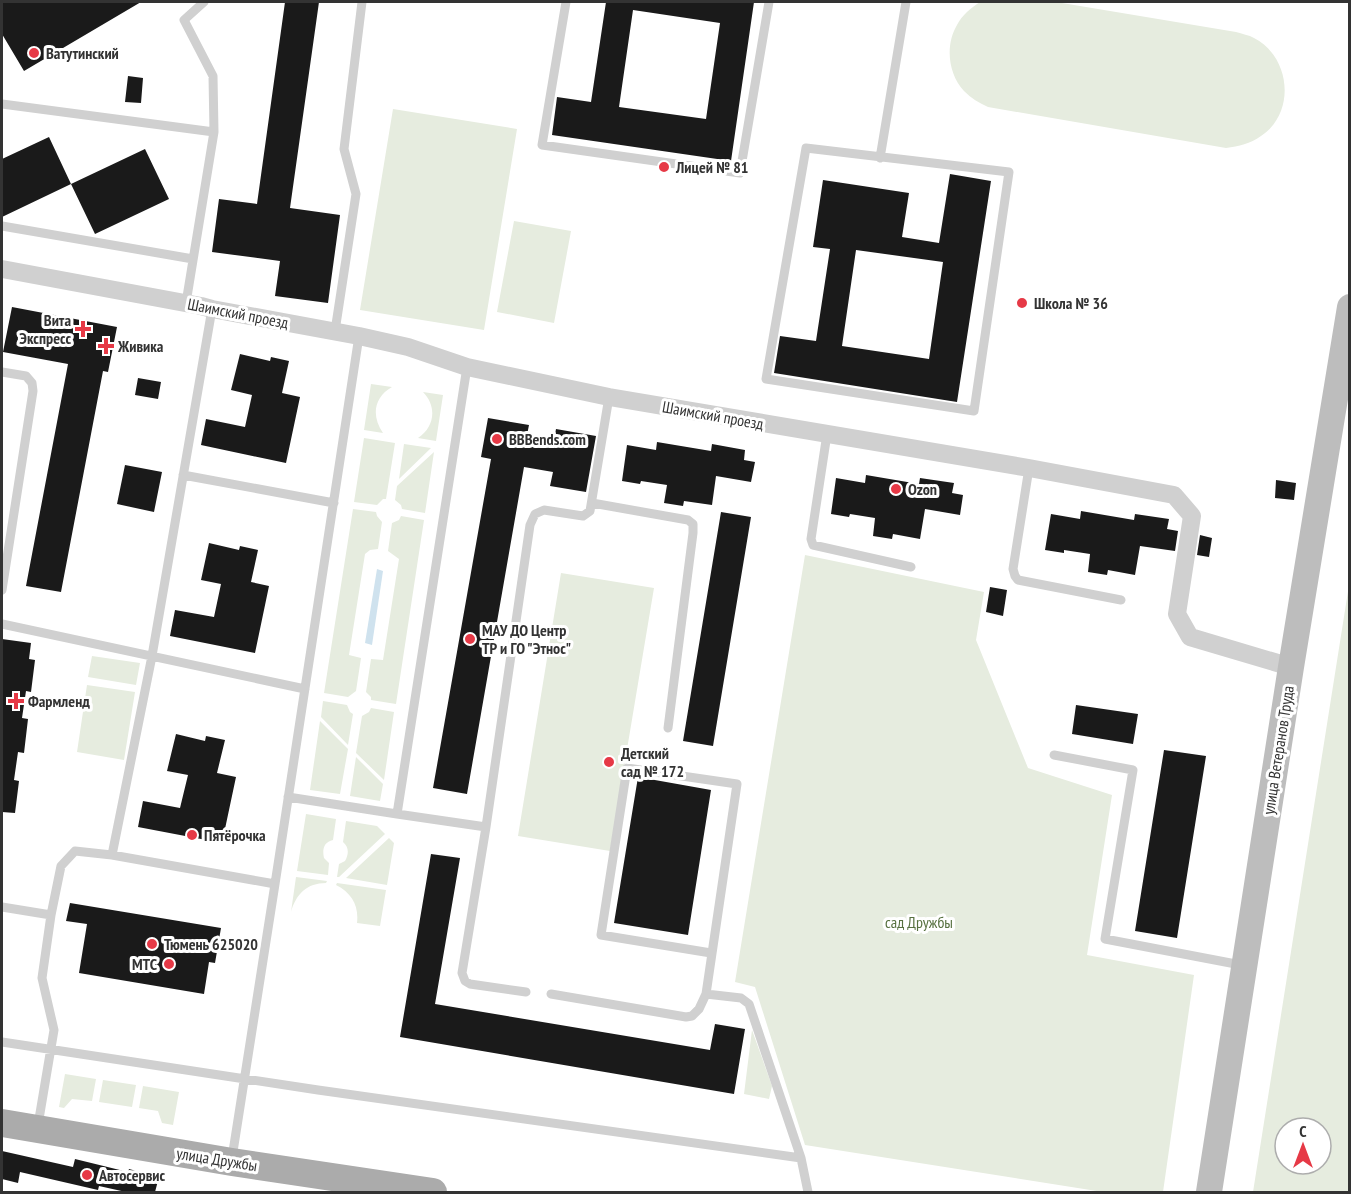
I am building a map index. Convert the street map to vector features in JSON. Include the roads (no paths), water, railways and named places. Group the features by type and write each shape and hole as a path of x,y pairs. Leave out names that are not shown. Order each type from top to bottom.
{"main road":[{"name":"улица Ветеранов Труда","path":"1209,1192 1350,307"},
{"name":"улица Дружбы","path":"2,1123 232,1162 433,1192"}],"street":[{"name":"Шаимский проезд","path":"2,269 359,336 408,347 467,367 609,397 1029,468 1174,495 1192,516 1177,614 1190,638 1291,667"}],"lane":[{"path":"186,303 214,132 213,76 184,20 204,2"},
{"path":"335,331 356,194 344,149 362,2"},
{"path":"566,2 542,145 740,173 769,2"},
{"path":"880,158 906,2"},
{"path":"2,104 214,132"},
{"path":"807,148 880,158 1009,172 974,411 766,379 807,148"},
{"path":"2,226 193,259"},
{"path":"112,855 152,656 212,309"},
{"path":"232,1162 359,336"},
{"path":"397,814 467,367"},
{"path":"2,372 26,376 32,383 33,391 2,590"},
{"path":"526,992 470,984 465,981 462,973 486,827 530,525 535,514 544,510 583,516 590,511 609,397"},
{"path":"827,434 811,539 813,545 911,567"},
{"path":"1029,468 1012,569 1015,576 1018,580 1121,600"},
{"path":"183,475 334,503"},
{"path":"592,503 688,520 693,524 668,728"},
{"path":"2,624 305,689"},
{"path":"1054,755 1133,770 1105,939 1244,966"},
{"path":"551,994 686,1017 692,1016 699,1009 706,994 736,784 627,768 601,935 711,953"},
{"path":"288,797 486,827"},
{"path":"37,1129 54,1030 42,978 61,866 75,851 112,855 275,884"},
{"path":"2,907 51,915"},
{"path":"706,994 741,998 749,1004 801,1158 808,1192"},
{"path":"2,1042 309,1089 801,1158"}],"water":[{"path":"377,569 383,571 372,645 365,643"}],"place":[{"name":"Ватутинский","path":"34,53"},
{"name":"Лицей № 81","path":"664,167"},
{"name":"Школа № 36","path":"1022,303"},
{"name":"Вита Экспресс","path":"83,329"},
{"name":"Живика","path":"106,346"},
{"name":"BBBends.com","path":"497,439"},
{"name":"Ozon","path":"896,489"},
{"name":"МАУ ДО Центр ТР и ГО \"Этнос\"","path":"470,639"},
{"name":"Фармленд","path":"16,701"},
{"name":"Детский сад № 172","path":"609,762"},
{"name":"Пятёрочка","path":"192,835"},
{"name":"Тюмень 625020","path":"152,944"},
{"name":"МТС","path":"169,964"},
{"name":"Автосервис","path":"87,1175"}],"park label":[{"name":"сад Дружбы","path":"919,922"}]}
